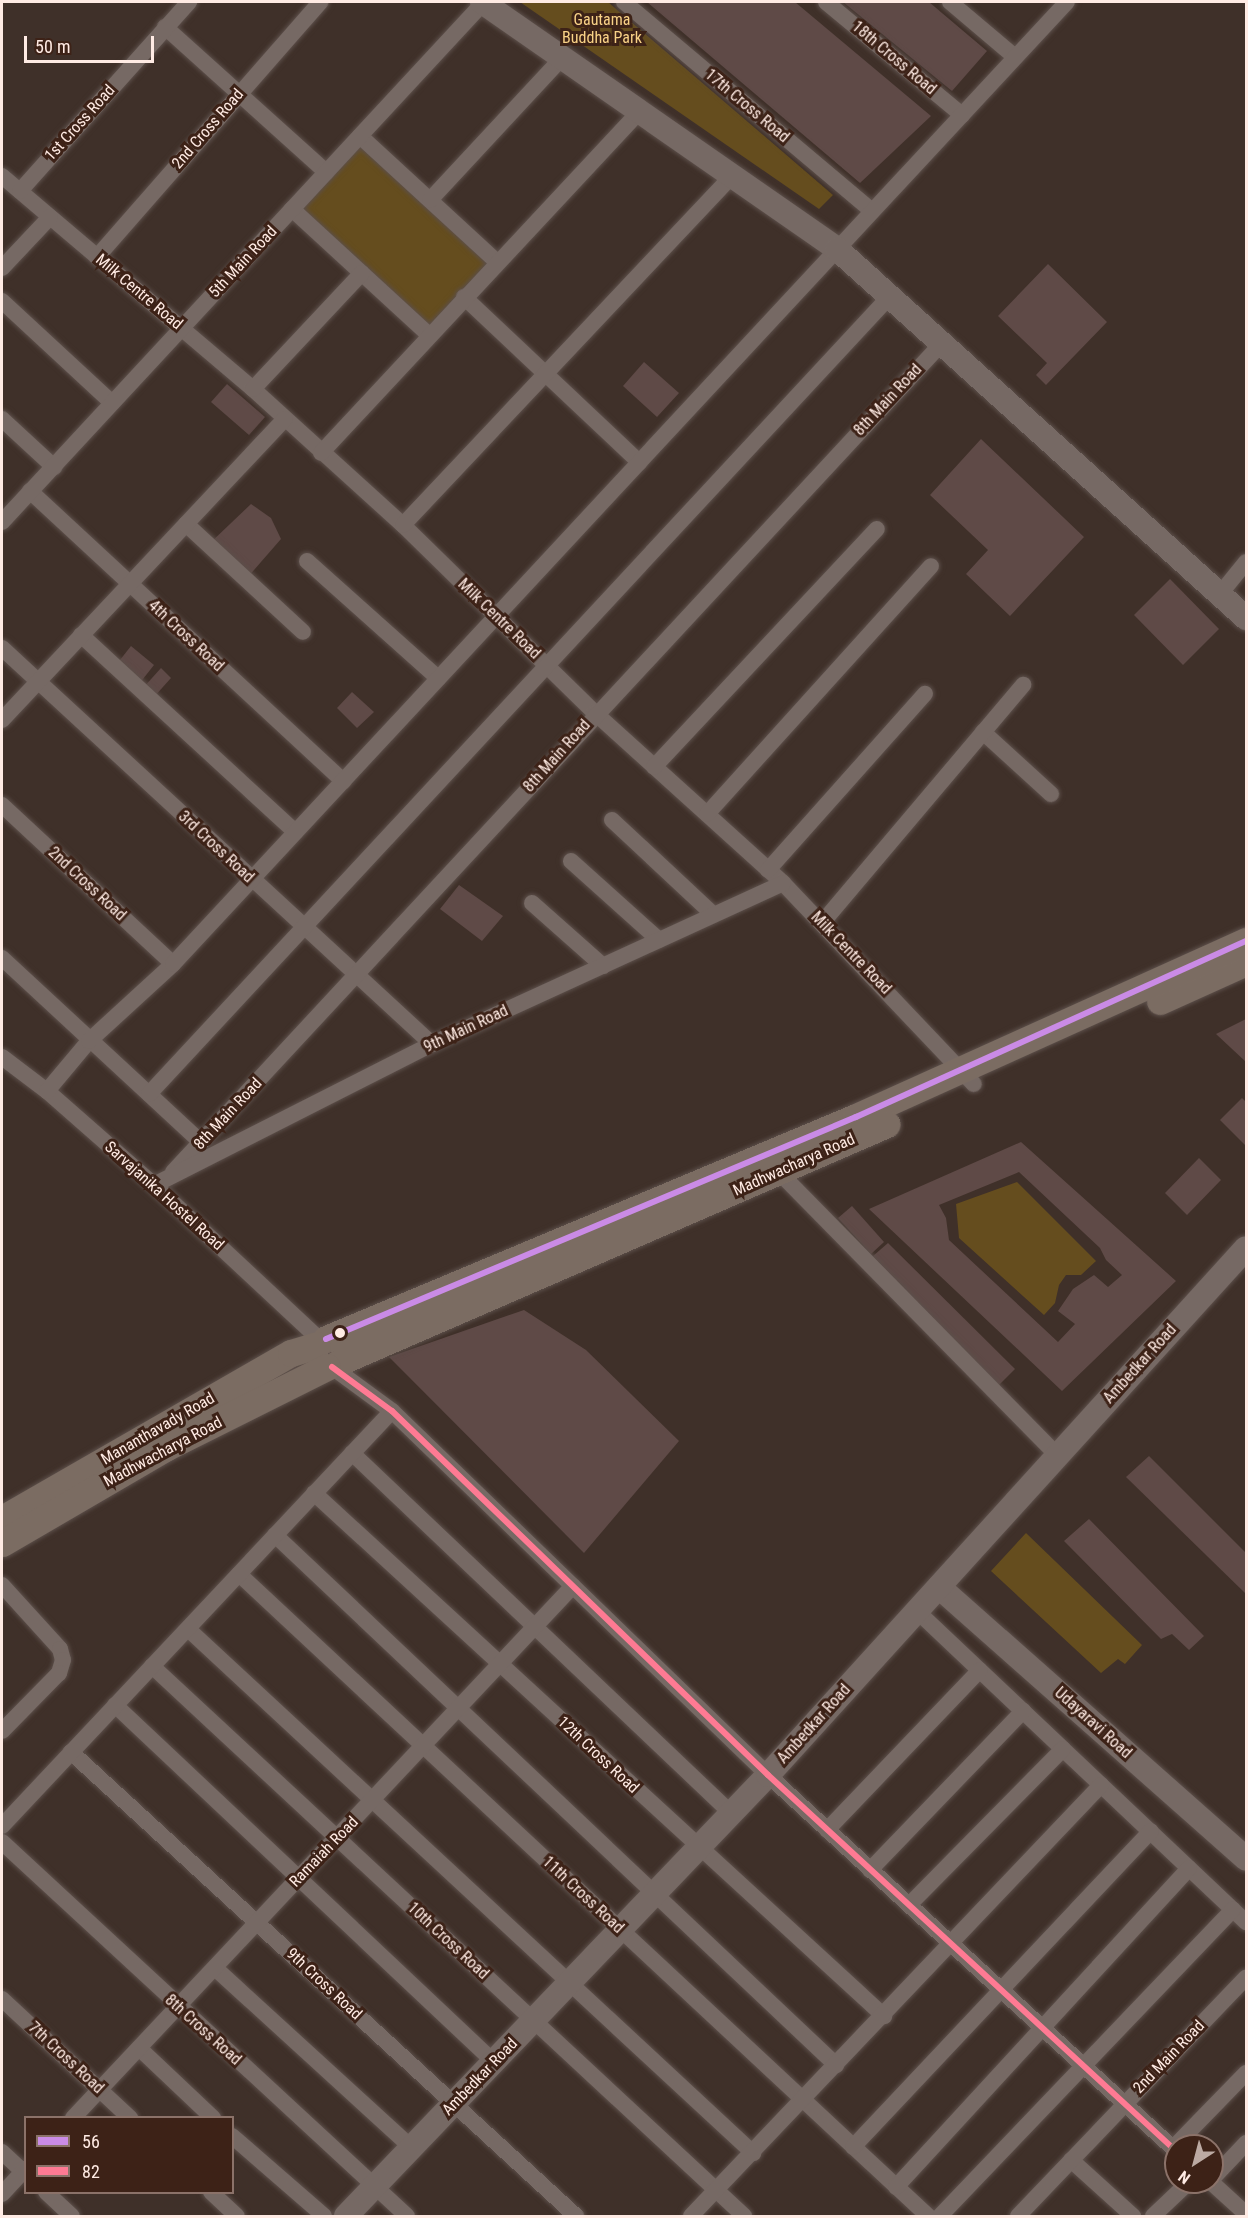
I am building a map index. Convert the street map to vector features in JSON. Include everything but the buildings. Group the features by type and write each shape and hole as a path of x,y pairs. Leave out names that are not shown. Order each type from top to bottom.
{"main road":[{"name":"Mananthavady Road","path":"2,1519 291,1353 327,1353 771,1163 968,1077 1246,941"},
{"path":"968,1077 1246,962"},
{"name":"Madhwacharya Road","path":"2,1544 327,1353"}],"street":[{"name":"1st Cross Road","path":"20,191 189,2"},
{"name":"2nd Cross Road","path":"97,257 320,2"},
{"path":"483,2 837,249 943,342 1246,618"},
{"name":"5th Main Road","path":"2,522 483,2"},
{"name":"17th Cross Road","path":"624,2 871,210"},
{"name":"18th Cross Road","path":"826,2 962,115"},
{"path":"950,2 1015,57"},
{"path":"47,1091 89,1041 173,964 871,210 1067,2"},
{"path":"165,27 326,172"},
{"path":"430,200 563,57"},
{"path":"321,453 428,334 640,111"},
{"path":"360,136 497,262"},
{"path":"403,525 733,175"},
{"name":"Milk Centre Road","path":"2,176 253,389 403,525 595,713 783,883 968,1077"},
{"path":"292,209 428,334"},
{"path":"2,268 50,217"},
{"path":"253,389 362,273"},
{"path":"149,1094 545,664 890,296"},
{"path":"464,297 548,373 639,462"},
{"path":"2,301 112,403"},
{"name":"8th Main Road","path":"173,1172 595,713 943,342"},
{"path":"2,419 54,467"},
{"path":"2,720 285,419"},
{"name":"4th Cross Road","path":"30,491 343,781"},
{"path":"186,524 303,632"},
{"path":"654,767 877,529"},
{"path":"307,561 438,678"},
{"path":"1220,594 1246,562"},
{"path":"707,814 931,566"},
{"path":"81,635 295,832"},
{"name":"3rd Cross Road","path":"2,648 432,1044"},
{"path":"822,923 1023,685"},
{"path":"768,870 925,694"},
{"path":"983,732 1051,794"},
{"name":"2nd Cross Road","path":"2,805 173,964"},
{"path":"612,820 714,915"},
{"path":"571,861 659,940"},
{"name":"9th Main Road","path":"154,1185 173,1172 432,1044 783,883"},
{"path":"532,903 603,966"},
{"path":"2,958 89,1041 201,1142"},
{"name":"Sarvajanika Hostel Road","path":"2,1057 47,1091 154,1185 327,1353 392,1411 768,1775 1164,2140"},
{"path":"771,1163 1057,1455"},
{"name":"Ambedkar Road","path":"346,2217 768,1775 1246,1248"},
{"path":"2,1826 392,1411"},
{"path":"352,1453 533,1629 731,1813"},
{"name":"12th Cross Road","path":"314,1494 884,2016"},
{"path":"275,1536 656,1892 836,2066"},
{"name":"11th Cross Road","path":"238,1574 928,2217"},
{"path":"2,1585 60,1649 63,1659 59,1672 2,1731"},
{"name":"Ramaiah Road","path":"75,2116 573,1586"},
{"name":"Udayaravi Road","path":"939,1587 1246,1859"},
{"path":"917,1611 1246,1922"},
{"path":"188,1629 375,1799 753,2152"},
{"name":"10th Cross Road","path":"152,1666 744,2217"},
{"path":"827,1830 980,1670"},
{"path":"115,1705 494,2062"},
{"path":"870,1870 1023,1711"},
{"path":"909,1905 1063,1749"},
{"name":"9th Cross Road","path":"71,1752 576,2217"},
{"path":"691,2217 952,1945 1101,1785"},
{"path":"853,2146 1150,1831"},
{"name":"8th Cross Road","path":"2,1842 177,2007 407,2217"},
{"path":"896,2187 1040,2027 1189,1868"},
{"path":"940,2217 1082,2065 1233,1909"},
{"path":"215,1968 412,2148"},
{"name":"2nd Main Road","path":"1018,2217 1246,1977"},
{"name":"7th Cross Road","path":"2,1999 128,2116"},
{"path":"139,2048 211,2116"},
{"path":"1188,2134 1246,2073"},
{"path":"234,2138 324,2217"},
{"path":"1224,2167 1246,2144"},
{"path":"2,2152 24,2170"},
{"path":"1071,2160 1133,2217"},
{"path":"2,2194 24,2172"},
{"path":"1224,2193 1246,2214"},
{"path":"47,2194 72,2217"},
{"path":"212,2194 237,2217"},
{"path":"1153,2217 1177,2194"}],"green space":[{"name":"Gautama Buddha Park","path":"520,2 608,2 833,195 819,209"},
{"path":"361,145 488,263 429,327 301,209"},
{"path":"1017,1182 1096,1261 1081,1275 1066,1275 1059,1285 1055,1303 1044,1315 959,1238 956,1204"},
{"path":"1026,1533 1142,1645 1125,1664 1118,1659 1101,1673 991,1571"}],"transit line":[{"name":"56","path":"326,1339 856,1117 1246,941"},
{"name":"82","path":"332,1367 392,1411 768,1775 1164,2140"}]}
